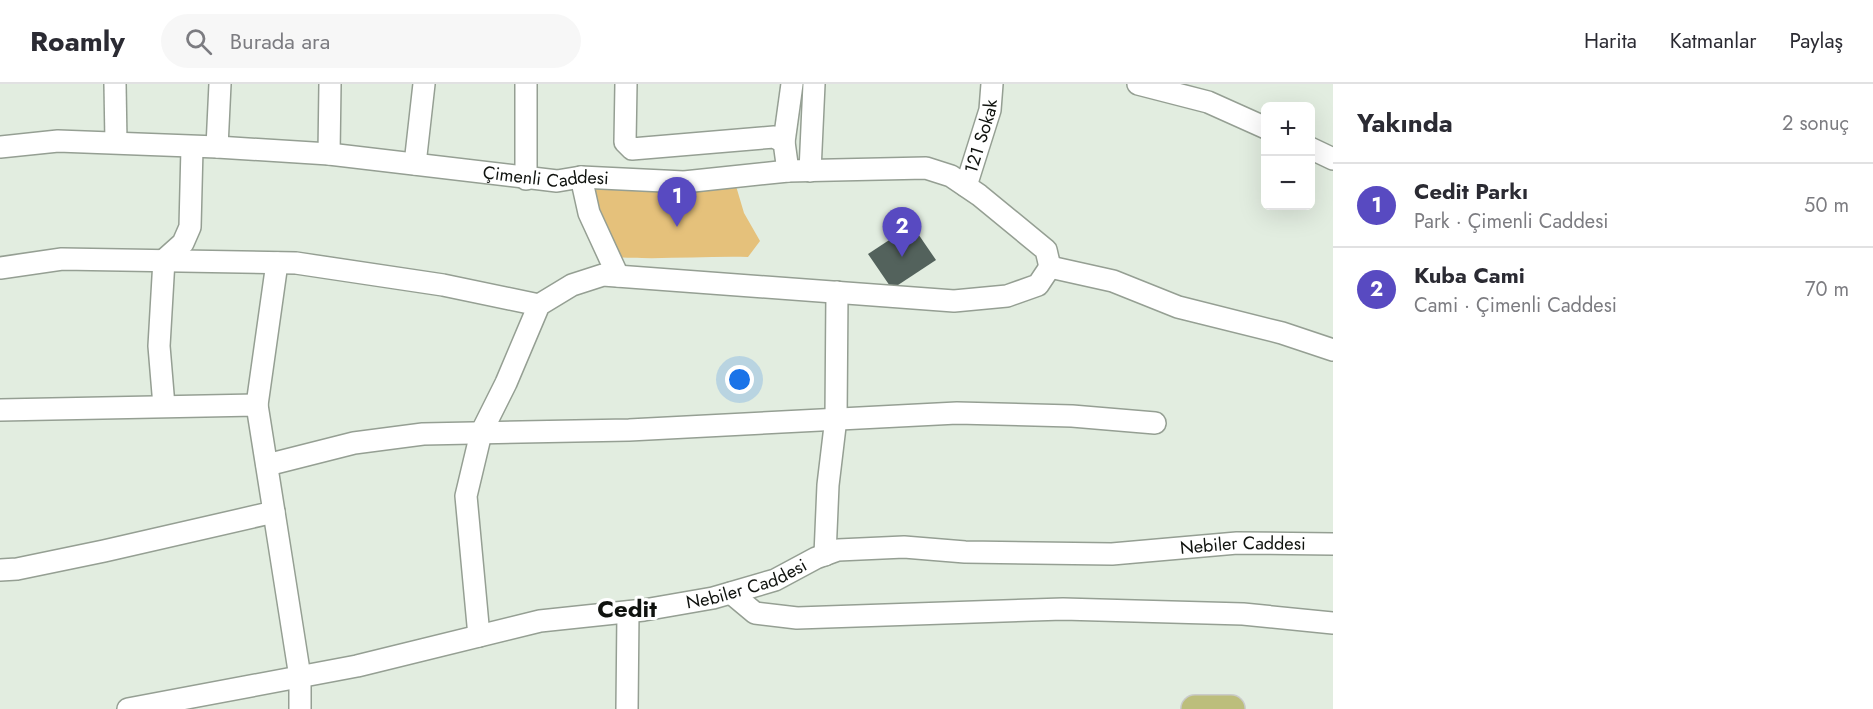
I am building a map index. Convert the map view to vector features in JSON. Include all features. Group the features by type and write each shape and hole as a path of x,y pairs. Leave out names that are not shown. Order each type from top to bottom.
{"main road":[{"path":"1195,709 1231,709"}],"street":[{"path":"115,84 116,142"},
{"path":"217,147 220,84"},
{"path":"329,154 330,84"},
{"path":"415,164 424,84"},
{"path":"526,84 526,179"},
{"path":"626,84 625,142 632,149 774,137 784,142"},
{"path":"788,171 784,142 792,84"},
{"path":"810,171 814,84"},
{"name":"121 Sokak","path":"966,186 990,111 992,84"},
{"path":"1138,84 1208,102 1261,126"},
{"name":"Çimenli Caddesi","path":"0,147 58,141 116,142 192,148 217,147 329,154 558,181 581,177 684,182 788,171 926,168 951,176 966,186 1046,250 1050,267"},
{"path":"164,406 159,346 164,260 183,243 190,227 192,148"},
{"path":"1315,150 1333,159"},
{"path":"581,177 589,213 618,276"},
{"path":"0,268 62,259 296,263 443,285 539,305"},
{"path":"277,263 257,405 300,677 300,709"},
{"path":"479,636 466,496 481,434 506,383 539,305 573,285 603,275 954,301 1007,296 1038,285 1050,267 1113,281 1178,307 1282,333 1333,350"},
{"path":"825,555 828,485 836,418 837,292"},
{"path":"0,410 257,405"},
{"path":"267,465 354,443 423,434 629,430 957,413 1072,416 1155,423"},
{"path":"0,570 17,569 274,513"},
{"name":"Nebiler Caddesi","path":"128,709 357,666 540,621 628,612 731,593 775,580 838,550 904,547 965,552 1112,554 1237,543 1333,544"},
{"path":"731,593 755,614 797,618 1063,609 1244,614 1333,623"},
{"path":"627,709 628,612"}],"shaded area":[{"path":"736,186 744,213 760,241 748,257 613,257 589,188"}],"building":[{"path":"912,225 936,260 892,289 868,254"}],"place":[{"name":"Cedit Parkı","path":"677,227"},
{"name":"Kuba Cami","path":"902,257"}],"district":[{"name":"Cedit","path":"627,608"}]}
